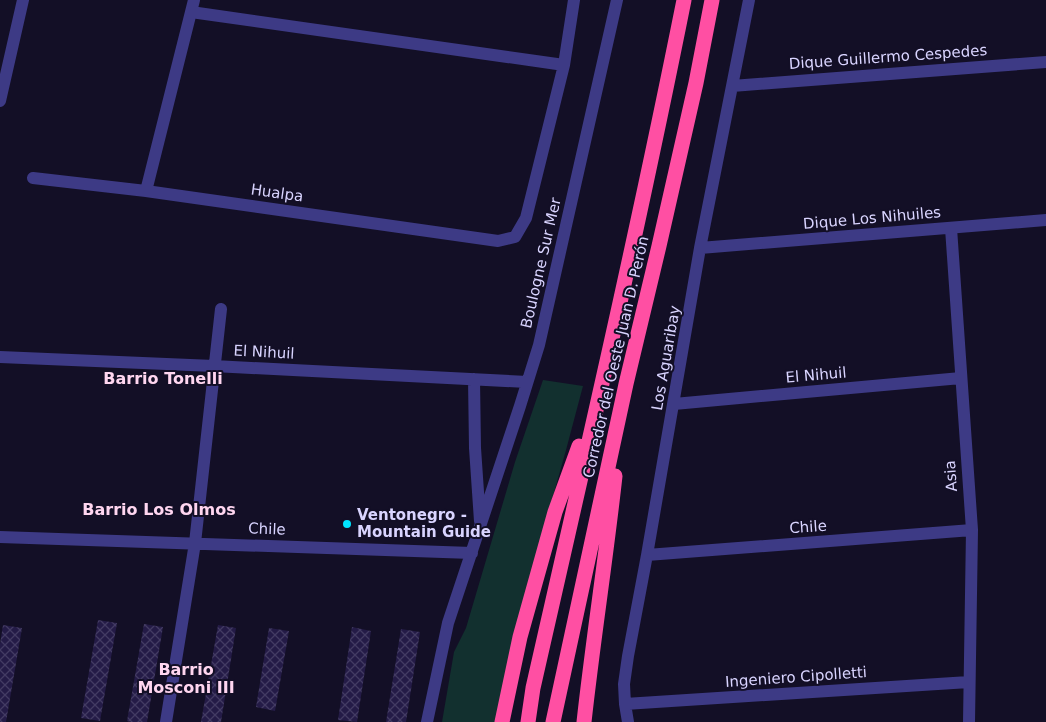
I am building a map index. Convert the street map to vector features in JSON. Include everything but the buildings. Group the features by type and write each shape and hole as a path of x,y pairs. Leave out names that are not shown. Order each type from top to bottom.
{"highway":[{"name":"Corredor del Oeste Juan D. Perón","path":"528,722 533,688 664,101 684,0"},
{"name":"Corredor del Oeste Juan D. Perón","path":"553,722 626,384 696,83 712,0"},
{"path":"584,722 626,384"},
{"path":"502,722 520,637 555,512 601,386"}],"street":[{"path":"0,101 23,0"},
{"path":"146,191 192,6 564,65 574,0"},
{"name":"Boulogne Sur Mer","path":"427,722 445,635 539,345 617,0"},
{"name":"Los Aguaribay","path":"628,722 624,684 628,656 648,556 700,248 749,0"},
{"name":"Dique Guillermo Cespedes","path":"732,86 1046,62"},
{"name":"Hualpa","path":"33,178 146,191 498,241 516,236 526,218 564,65"},
{"name":"Dique Los Nihuiles","path":"700,248 1046,220"},
{"name":"Asia","path":"951,228 972,530 969,722"},
{"path":"166,722 195,543 221,309"},
{"name":"El Nihuil","path":"0,357 527,382"},
{"name":"El Nihuil","path":"674,404 961,378"},
{"name":"Boulogne Sur Mer","path":"474,380 475,448 480,528"},
{"name":"Chile","path":"648,556 972,530"},
{"name":"Chile","path":"0,536 472,554"},
{"name":"Ingeniero Cipolletti","path":"625,704 969,682"}],"green space":[{"path":"543,380 583,386 548,514 496,722 442,722 454,652 466,628 515,462"}],"place":[{"name":"Ventonegro - Mountain Guide","path":"347,524"}],"district":[{"name":"Barrio Tonelli","path":"163,378"},
{"name":"Barrio Los Olmos","path":"159,509"},
{"name":"Barrio Mosconi III","path":"186,678"}]}
